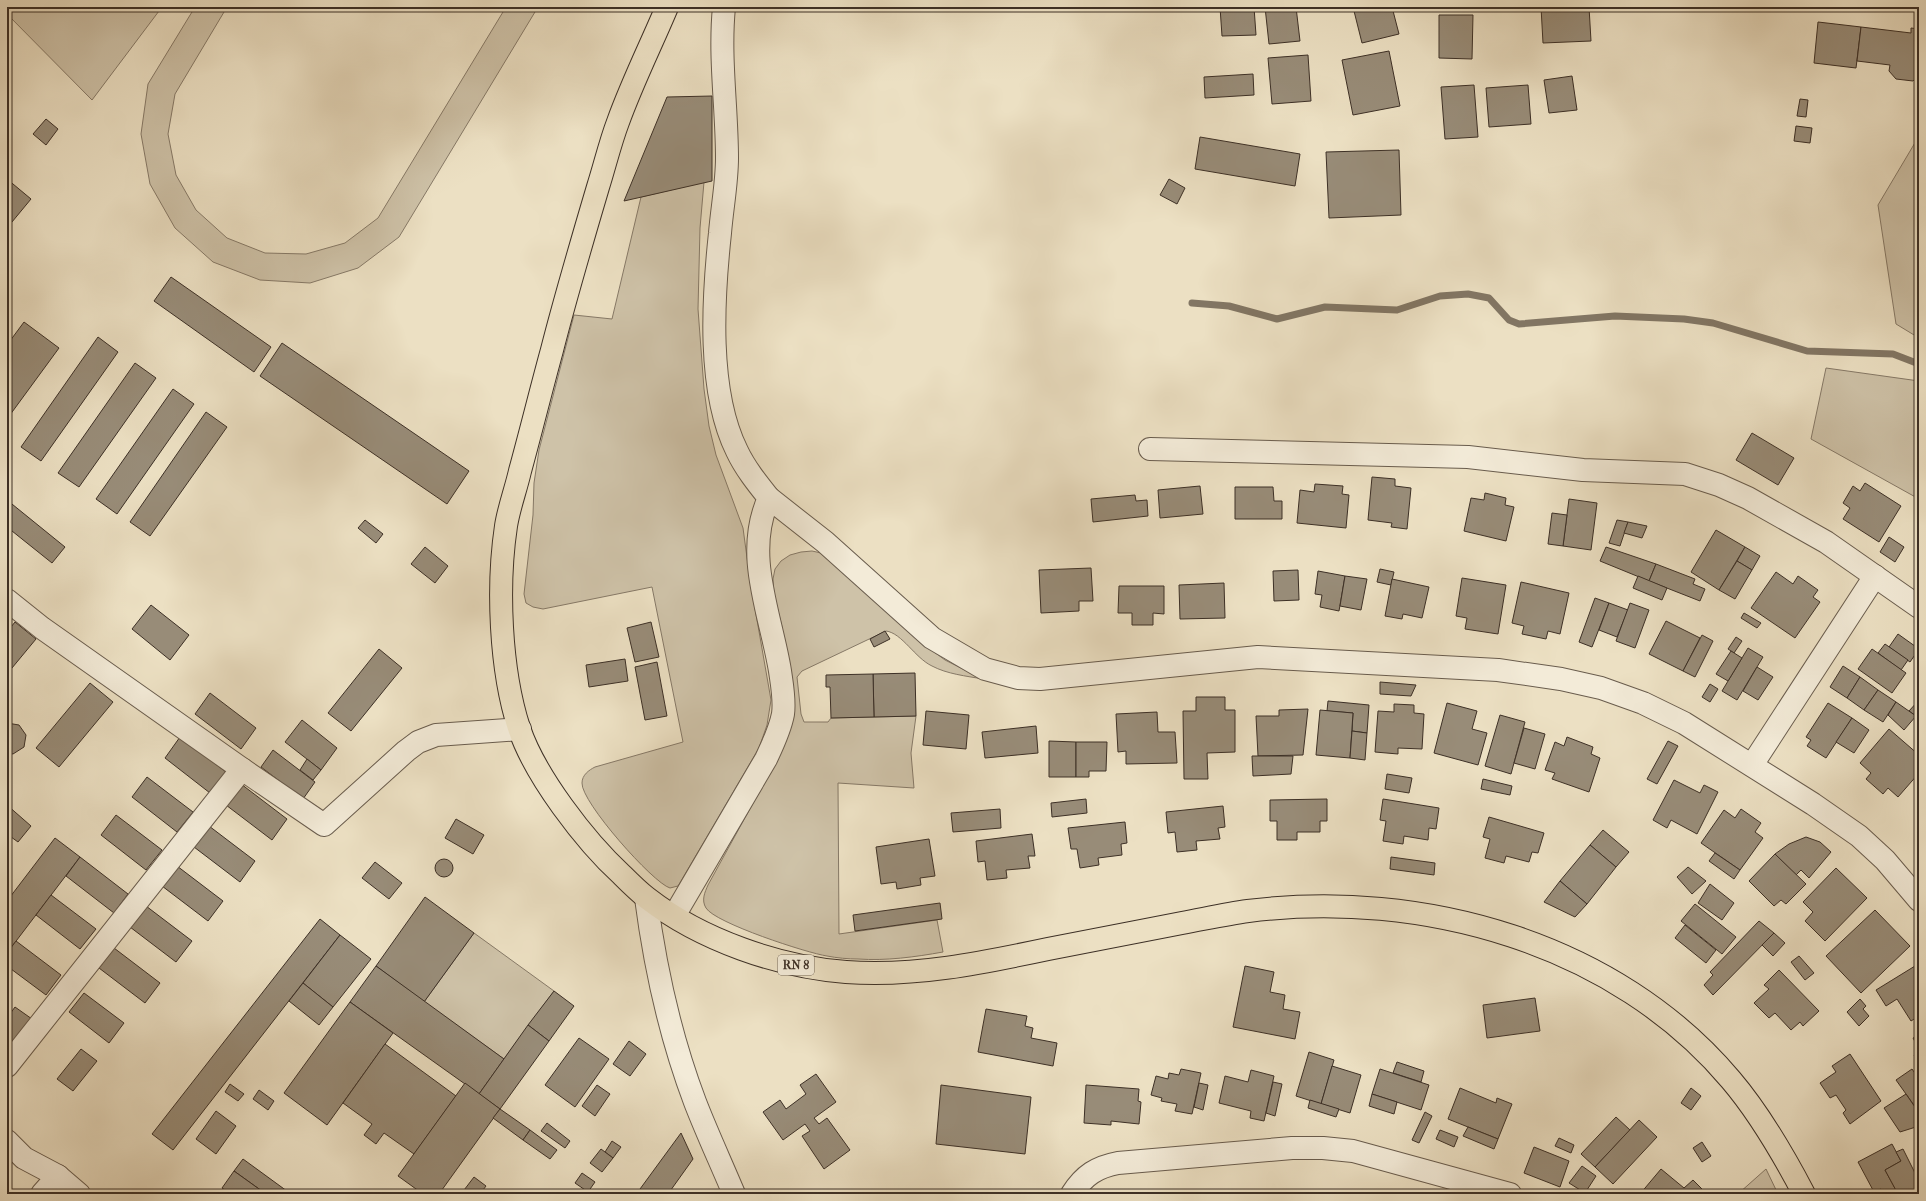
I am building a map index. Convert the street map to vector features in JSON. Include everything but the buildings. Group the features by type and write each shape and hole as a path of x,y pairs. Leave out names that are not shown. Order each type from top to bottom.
{"main road":[{"name":"RN 8","path":"667,7 616,129 574,265 507,523 501,592 503,640 510,688 520,728 540,771 578,827 607,862 646,898 674,916 711,936 780,961 813,969 851,973 924,971 976,965 1093,940 1248,911 1328,905 1402,910 1492,929 1537,945 1587,967 1629,992 1672,1022 1705,1051 1733,1082 1782,1154 1804,1194"}],"street":[{"path":"724,7 722,33 727,159 718,253 714,342 717,372 727,424 736,450 749,473 769,498 824,542 932,638 985,669 1018,678 1040,680 1258,657 1498,670 1561,679 1608,690 1643,703 1684,723 1752,765 1859,836 1885,860 1919,900"},
{"path":"1150,449 1468,457 1583,470 1685,474 1719,485 1748,498 1826,542 1919,607"},
{"path":"674,916 766,759 778,734 783,712 783,689 764,600 758,555 759,531 763,512 769,498"},
{"path":"1752,765 1875,576"},
{"path":"7,600 42,628 324,825 418,742 436,736 520,728"},
{"path":"7,1066 242,769"},
{"path":"646,898 665,1005 695,1101 734,1194"},
{"path":"7,1141 24,1158 58,1176 79,1194"},
{"path":"1072,1194 1081,1181 1092,1171 1103,1166 1118,1163 1292,1148 1324,1148 1353,1151 1510,1194"},
{"path":"42,1194 58,1176"}],"shaded area":[{"path":"7,7 162,7 92,100 7,14"},
{"path":"195,7 227,7 175,94 168,134 176,175 196,210 227,238 265,253 306,254 345,243 378,218 506,7 538,7 399,237 358,268 310,283 260,280 213,262 175,228 150,184 141,134 148,84"},
{"path":"1919,136 1919,338 1896,324 1878,205"},
{"path":"704,182 700,228 698,309 704,389 709,426 716,455 743,528 750,580 771,700 767,725 759,748 678,886 670,888 661,883 649,872 619,841 593,807 585,793 582,783 582,780 588,771 595,767 683,742 652,587 543,609 533,607 526,603 524,594 533,515 534,483 539,450 574,315 612,319 641,197"},
{"path":"1826,368 1919,381 1919,499 1811,439"},
{"path":"812,551 821,553 831,559 926,646 945,660 983,679 963,676 938,669 926,662 898,636 886,631 802,671 797,677 801,714 804,722 828,722 831,718 916,716 911,753 914,788 838,783 839,934 937,920 943,952 890,959 846,959 816,954 743,929 713,914 706,908 704,902 704,896 708,885 774,765 782,627 774,594 773,579 775,569 781,561 790,555"},
{"path":"474,933 554,991 504,1059 424,1002"},
{"path":"1766,1169 1778,1194 1739,1193"}],"waterway":[{"path":"1192,303 1229,306 1277,319 1325,307 1397,310 1440,296 1468,294 1489,298 1509,320 1519,324 1615,316 1684,319 1713,323 1807,351 1893,354 1919,364"}]}
